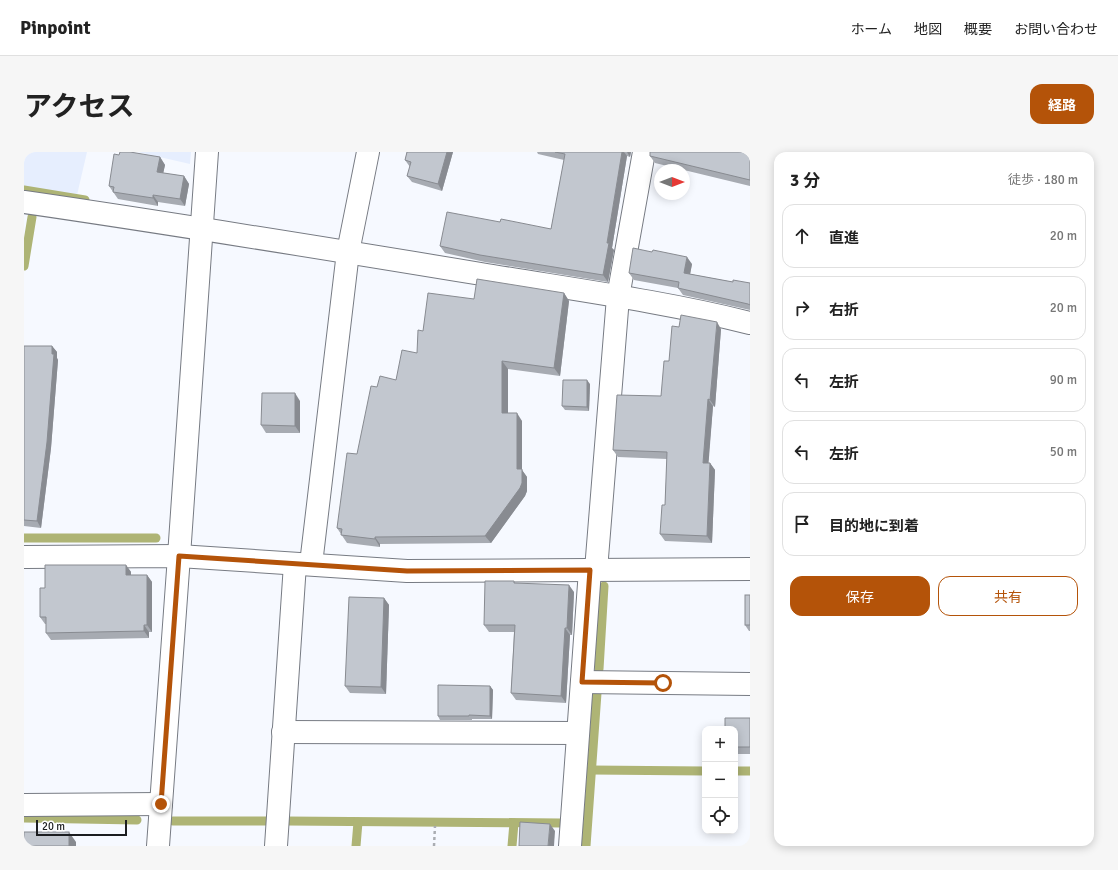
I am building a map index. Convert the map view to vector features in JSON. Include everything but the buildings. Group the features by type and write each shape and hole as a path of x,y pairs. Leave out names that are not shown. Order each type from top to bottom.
{"street":[{"path":"158,846 207,152"},
{"path":"276,846 283,732 303,564 348,252 368,152"},
{"path":"570,846 582,682 618,297 644,152"},
{"path":"24,202 201,228 348,252 618,297 750,322"},
{"path":"24,556 179,556 407,571 750,570"},
{"path":"582,682 750,684"},
{"path":"283,732 578,733"},
{"path":"24,805 161,804"}],"path":[{"path":"434,846 435,826"}],"shaded area":[{"path":"24,152 87,152 77,195 24,186"},
{"path":"138,152 191,152 190,164"}],"waterway":[{"path":"24,190 85,200"},
{"path":"24,266 32,217"},
{"path":"24,538 156,538"},
{"path":"599,669 604,586"},
{"path":"586,846 597,693"},
{"path":"591,770 702,771"},
{"path":"738,771 750,771"},
{"path":"24,818 137,820"},
{"path":"173,821 267,821"},
{"path":"287,821 561,823"},
{"path":"356,846 358,822"},
{"path":"512,846 514,823"}],"route":[{"path":"161,804 179,556 407,571 590,570 582,682 663,683"}]}
